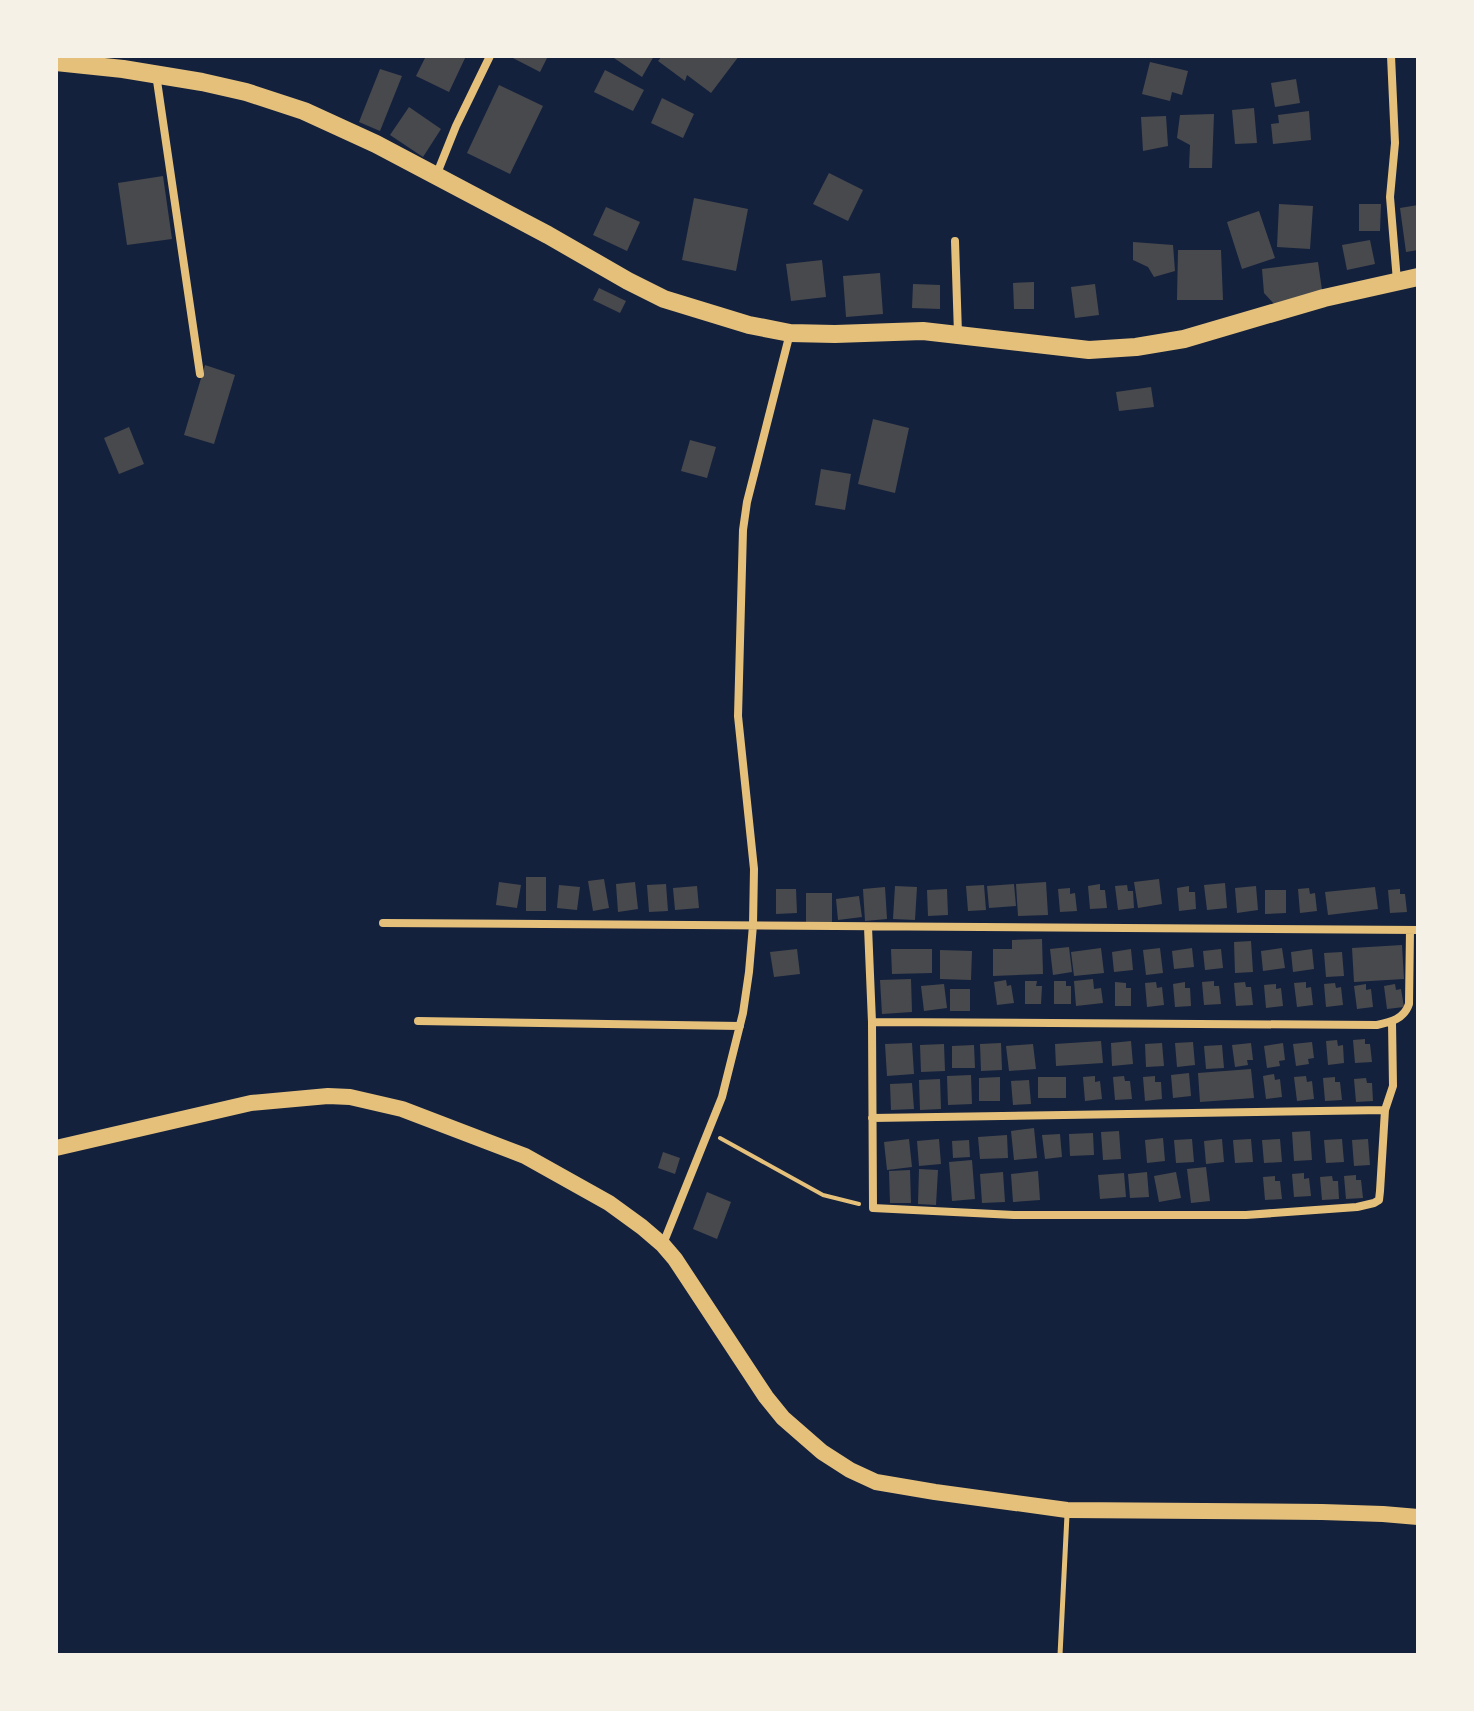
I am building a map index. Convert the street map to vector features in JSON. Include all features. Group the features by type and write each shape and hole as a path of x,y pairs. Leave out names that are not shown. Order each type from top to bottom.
{"highway":[{"path":"56,62 202,82 246,92 304,111 376,144 664,299 749,325 790,333 923,331 1089,350 1136,347 1184,339 1324,298 1418,277"}],"main road":[{"path":"56,1148 251,1103 328,1096 350,1097 402,1109 525,1156 609,1203 663,1245 783,1418 822,1452 876,1482 1067,1510 1322,1512 1418,1517"}],"street":[{"path":"436,176 490,56"},
{"path":"1391,56 1395,143 1390,197 1398,282"},
{"path":"156,74 200,374"},
{"path":"955,241 958,335"},
{"path":"663,1245 722,1097 740,1026 749,972 754,869 738,716 743,530 747,502 790,333"},
{"path":"383,923 1414,930 1406,1011 1392,1022 1370,1026 872,1022"},
{"path":"868,927 873,1208 1014,1215 1246,1215 1374,1203 1379,1200 1385,1110 1393,1086 1392,1022"},
{"path":"418,1021 740,1026"},
{"path":"872,1118 1385,1110"}],"lane":[{"path":"1060,1655 1067,1510"}],"path":[{"path":"707,1131 823,1195 873,1208"}],"building":[{"path":"426,56 466,56 449,92 416,76"},
{"path":"509,56 548,56 540,72"},
{"path":"611,56 654,56 642,77"},
{"path":"662,56 739,56 711,93 687,75 685,81 658,61"},
{"path":"1150,62 1188,71 1182,95 1172,92 1170,101 1142,94"},
{"path":"380,69 402,76 380,131 359,122"},
{"path":"605,70 644,90 633,111 594,92"},
{"path":"1296,79 1300,103 1275,107 1271,83"},
{"path":"499,85 543,106 510,174 467,153"},
{"path":"662,98 694,114 683,138 651,123"},
{"path":"409,107 441,129 423,157 390,135"},
{"path":"1254,108 1257,143 1235,144 1232,110"},
{"path":"1309,111 1311,140 1273,144 1271,124 1279,123 1278,115"},
{"path":"1214,114 1212,168 1189,168 1190,145 1177,138 1180,115"},
{"path":"1166,116 1168,146 1143,151 1141,117"},
{"path":"829,173 863,190 848,221 813,204"},
{"path":"163,176 172,239 127,245 118,183"},
{"path":"694,198 748,209 736,271 682,260"},
{"path":"1279,204 1313,206 1310,249 1277,247"},
{"path":"1359,204 1381,204 1380,231 1359,231"},
{"path":"1418,205 1418,250 1406,252 1400,208"},
{"path":"606,207 640,222 627,251 593,235"},
{"path":"1259,211 1275,258 1242,269 1227,222"},
{"path":"1370,240 1375,264 1347,270 1342,245"},
{"path":"1133,242 1173,245 1175,271 1154,277 1148,267 1133,260"},
{"path":"1178,250 1221,250 1223,300 1177,300"},
{"path":"822,260 826,297 791,301 786,264"},
{"path":"1318,262 1322,290 1275,305 1264,293 1262,269"},
{"path":"880,273 883,314 846,317 843,276"},
{"path":"1034,282 1034,309 1014,309 1013,283"},
{"path":"913,284 940,285 940,309 912,308"},
{"path":"1095,284 1099,315 1075,318 1071,287"},
{"path":"599,288 626,301 620,313 593,300"},
{"path":"205,365 235,375 214,444 184,435"},
{"path":"1151,387 1154,407 1119,411 1116,392"},
{"path":"873,419 909,428 895,493 858,484"},
{"path":"129,427 144,464 119,474 104,438"},
{"path":"690,440 716,447 707,478 681,471"},
{"path":"821,469 851,474 845,510 815,505"},
{"path":"526,877 546,877 546,911 526,911"},
{"path":"604,879 609,908 593,911 588,881"},
{"path":"1159,879 1162,904 1138,908 1134,882"},
{"path":"499,882 521,885 517,908 496,905"},
{"path":"635,882 638,909 618,912 616,884"},
{"path":"1046,882 1048,915 1018,916 1016,884"},
{"path":"1225,883 1227,908 1207,910 1204,885"},
{"path":"666,884 668,911 649,912 647,885"},
{"path":"1014,884 1016,906 989,908 987,886"},
{"path":"1100,884 1100,890 1105,890 1107,908 1090,909 1088,886"},
{"path":"559,885 580,887 577,910 557,908"},
{"path":"984,885 986,910 968,911 966,886"},
{"path":"1127,885 1128,891 1133,891 1134,908 1118,910 1115,886"},
{"path":"697,886 699,908 675,910 673,888"},
{"path":"895,886 917,887 915,920 893,919"},
{"path":"1189,886 1189,892 1195,892 1196,909 1179,911 1177,888"},
{"path":"1256,886 1258,910 1237,913 1235,888"},
{"path":"885,887 887,919 865,921 863,889"},
{"path":"1375,887 1378,909 1328,915 1325,892"},
{"path":"1070,888 1070,894 1075,893 1077,911 1060,912 1058,889"},
{"path":"1309,888 1310,894 1315,893 1317,911 1300,913 1298,889"},
{"path":"776,889 796,889 797,913 776,914"},
{"path":"947,889 948,915 928,916 927,890"},
{"path":"1400,889 1400,894 1405,894 1407,912 1390,913 1388,890"},
{"path":"1265,890 1286,890 1286,913 1265,914"},
{"path":"806,893 832,893 832,923 806,924"},
{"path":"859,896 862,917 838,920 836,899"},
{"path":"1042,939 1043,974 993,976 993,949 1012,949 1012,940"},
{"path":"1251,941 1253,972 1235,973 1234,942"},
{"path":"1402,945 1404,979 1354,982 1352,948"},
{"path":"1069,947 1072,972 1053,975 1050,949"},
{"path":"1101,948 1104,973 1074,976 1071,952"},
{"path":"1160,948 1163,973 1146,975 1143,950"},
{"path":"1192,948 1194,967 1174,969 1172,951"},
{"path":"1282,948 1285,968 1263,971 1261,951"},
{"path":"797,949 800,974 774,977 770,952"},
{"path":"891,949 932,949 932,973 892,974"},
{"path":"1131,949 1133,970 1114,972 1112,952"},
{"path":"1221,949 1223,968 1205,970 1203,951"},
{"path":"1312,949 1314,969 1293,972 1291,952"},
{"path":"940,950 972,951 971,980 940,979"},
{"path":"1342,952 1344,976 1326,977 1324,953"},
{"path":"911,979 912,1012 882,1014 880,980"},
{"path":"1093,979 1094,989 1101,988 1103,1003 1076,1006 1074,981"},
{"path":"1006,980 1007,986 1011,985 1014,1003 997,1005 994,982"},
{"path":"1025,981 1037,981 1036,986 1042,986 1041,1004 1025,1004"},
{"path":"1054,981 1066,981 1066,986 1071,986 1071,1004 1054,1004"},
{"path":"1214,981 1214,986 1219,986 1221,1004 1204,1005 1202,982"},
{"path":"1115,982 1126,983 1126,988 1131,988 1131,1006 1115,1006"},
{"path":"1156,982 1157,988 1162,987 1164,1005 1147,1007 1145,983"},
{"path":"1185,982 1185,988 1190,988 1191,1006 1175,1007 1173,984"},
{"path":"1245,982 1246,987 1251,987 1253,1005 1236,1006 1234,983"},
{"path":"1306,982 1306,988 1311,987 1313,1005 1297,1007 1294,983"},
{"path":"1335,983 1336,988 1341,987 1343,1005 1326,1007 1324,984"},
{"path":"944,984 947,1008 924,1011 921,986"},
{"path":"1276,984 1276,989 1281,988 1283,1006 1266,1008 1264,985"},
{"path":"1366,984 1366,990 1371,989 1373,1007 1357,1009 1354,986"},
{"path":"1395,984 1396,990 1401,989 1404,1007 1387,1009 1384,986"},
{"path":"950,989 970,989 970,1011 950,1011"},
{"path":"1365,1039 1365,1044 1370,1044 1372,1062 1355,1063 1353,1040"},
{"path":"1337,1040 1338,1046 1343,1045 1344,1063 1328,1065 1326,1041"},
{"path":"1101,1041 1103,1063 1056,1066 1055,1044"},
{"path":"1131,1041 1133,1064 1112,1066 1111,1043"},
{"path":"1193,1042 1195,1065 1177,1067 1175,1043"},
{"path":"1312,1042 1314,1058 1308,1059 1309,1064 1296,1066 1293,1044"},
{"path":"912,1043 914,1074 887,1076 885,1044"},
{"path":"1001,1043 1002,1070 981,1071 980,1044"},
{"path":"1162,1043 1164,1066 1146,1067 1145,1044"},
{"path":"1251,1043 1253,1060 1247,1060 1248,1065 1235,1067 1232,1045"},
{"path":"1283,1043 1285,1060 1279,1061 1280,1066 1267,1068 1264,1046"},
{"path":"944,1044 945,1071 921,1072 920,1045"},
{"path":"1033,1044 1036,1069 1009,1071 1006,1046"},
{"path":"974,1045 975,1068 952,1068 952,1046"},
{"path":"1222,1045 1224,1068 1206,1069 1204,1046"},
{"path":"1251,1069 1254,1098 1200,1102 1198,1073"},
{"path":"1189,1073 1191,1096 1173,1098 1171,1075"},
{"path":"1274,1074 1275,1080 1280,1079 1282,1097 1266,1099 1263,1076"},
{"path":"971,1075 972,1104 948,1105 947,1076"},
{"path":"1095,1076 1095,1082 1100,1081 1102,1099 1085,1101 1083,1077"},
{"path":"1124,1076 1125,1081 1130,1081 1132,1099 1115,1100 1113,1077"},
{"path":"1155,1076 1155,1082 1161,1082 1162,1099 1145,1101 1143,1077"},
{"path":"1306,1076 1307,1082 1312,1081 1314,1099 1297,1101 1294,1077"},
{"path":"1000,1077 1000,1101 979,1101 979,1078"},
{"path":"1038,1077 1066,1077 1066,1098 1038,1098"},
{"path":"1335,1077 1335,1082 1340,1082 1342,1100 1325,1101 1323,1078"},
{"path":"1366,1078 1367,1083 1372,1083 1373,1101 1356,1102 1354,1079"},
{"path":"940,1079 941,1109 920,1110 919,1080"},
{"path":"1029,1080 1031,1104 1013,1105 1011,1081"},
{"path":"912,1083 914,1109 891,1110 890,1084"},
{"path":"1034,1128 1037,1158 1014,1160 1011,1131"},
{"path":"1119,1131 1121,1159 1103,1160 1101,1132"},
{"path":"1310,1131 1312,1160 1294,1161 1292,1132"},
{"path":"1093,1133 1094,1155 1070,1156 1069,1134"},
{"path":"1060,1134 1062,1157 1045,1159 1042,1135"},
{"path":"1007,1135 1008,1158 980,1159 978,1137"},
{"path":"1163,1138 1165,1161 1147,1163 1145,1140"},
{"path":"909,1139 912,1167 887,1170 884,1142"},
{"path":"939,1139 941,1164 919,1166 917,1141"},
{"path":"1192,1139 1194,1162 1176,1163 1174,1140"},
{"path":"1222,1139 1224,1162 1206,1164 1204,1141"},
{"path":"1251,1139 1253,1162 1235,1163 1233,1140"},
{"path":"1280,1139 1282,1162 1264,1163 1262,1140"},
{"path":"1342,1139 1344,1162 1326,1163 1324,1140"},
{"path":"1368,1139 1370,1165 1354,1166 1352,1140"},
{"path":"969,1140 970,1157 953,1158 952,1141"},
{"path":"663,1152 680,1158 675,1174 658,1168"},
{"path":"972,1160 975,1199 952,1201 949,1162"},
{"path":"1206,1167 1210,1201 1191,1203 1187,1169"},
{"path":"919,1169 938,1170 936,1205 918,1204"},
{"path":"910,1170 911,1203 890,1203 889,1171"},
{"path":"1038,1171 1040,1200 1013,1202 1011,1174"},
{"path":"1003,1172 1005,1202 982,1203 980,1174"},
{"path":"1147,1172 1149,1197 1130,1198 1128,1174"},
{"path":"1176,1172 1181,1198 1159,1202 1154,1176"},
{"path":"1124,1173 1126,1197 1100,1199 1098,1175"},
{"path":"1304,1173 1304,1179 1309,1178 1311,1196 1294,1197 1292,1174"},
{"path":"1356,1175 1356,1180 1361,1180 1363,1198 1346,1199 1344,1176"},
{"path":"1275,1176 1275,1181 1280,1181 1282,1199 1265,1200 1263,1177"},
{"path":"1332,1176 1333,1181 1338,1181 1339,1199 1322,1200 1320,1177"},
{"path":"707,1192 731,1202 717,1239 693,1229"}]}
